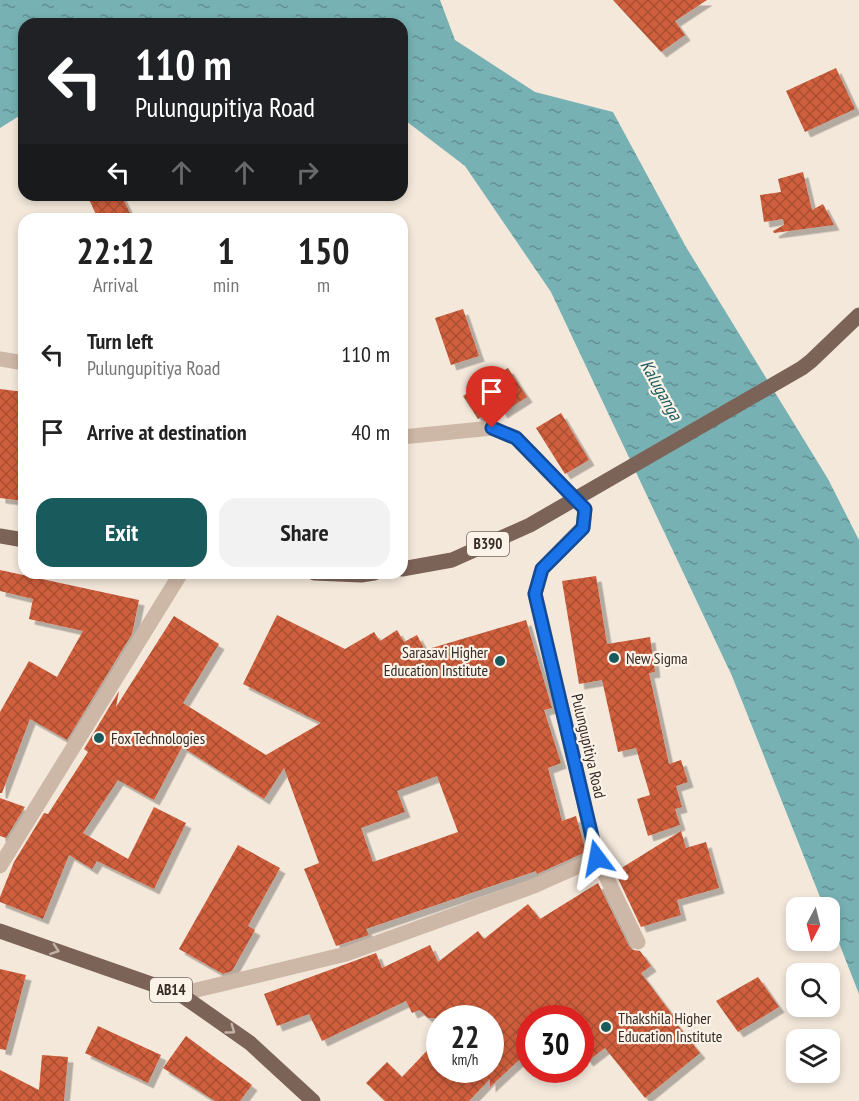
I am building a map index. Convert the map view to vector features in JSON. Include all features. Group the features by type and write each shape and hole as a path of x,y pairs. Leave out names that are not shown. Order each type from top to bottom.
{"main road":[{"name":"B390","path":"408,567 452,560 530,525 802,368 859,315"},
{"path":"0,536 18,539"},
{"name":"AB14","path":"0,931 180,994 250,1043 313,1101"}],"street":[{"path":"0,359 18,362"},
{"name":"Pulungupitiya Road","path":"408,436 492,428 516,438 585,509 583,528 542,569 535,594 597,858"},
{"path":"0,866 177,579"},
{"path":"180,994 346,954 534,886 597,858 638,942"}],"water":[{"name":"Kaluganga","path":"0,0 440,0 455,40 535,92 613,112 686,247 828,479 859,540 859,994 840,946 840,897 820,897 732,676 551,292 465,166 408,123 408,18 18,18 18,117 0,128"}],"building":[{"path":"613,0 707,0 675,21 685,35 661,52"},
{"path":"836,68 855,109 805,132 786,91"},
{"path":"803,172 812,210 823,204 834,225 774,233 773,231 784,225 783,219 764,222 760,195 781,192 778,179"},
{"path":"90,201 124,201 130,213 95,213"},
{"path":"463,309 479,356 451,365 435,318"},
{"path":"508,368 527,397 502,413 498,406 478,419 463,396"},
{"path":"0,389 18,391 18,500 0,498"},
{"path":"561,413 589,460 565,474 536,428"},
{"path":"0,570 18,574 18,579 42,579 139,600 132,634 67,740 30,719 2,793 0,793 0,712 29,661 57,677 83,631 29,619 33,599 0,591"},
{"path":"596,576 607,644 650,637 655,672 649,673 669,764 681,760 688,782 676,786 682,807 675,809 680,825 648,836 637,799 650,795 636,748 618,752 602,680 579,684 562,581"},
{"path":"277,615 345,649 374,632 380,641 397,630 404,642 417,635 425,650 526,620 552,708 544,710 561,763 548,768 562,821 576,816 586,852 537,874 536,871 366,929 369,935 336,946 304,869 319,863 284,768 264,799 182,747 154,800 118,780 83,833 128,859 154,807 186,823 154,889 97,861 92,869 69,855 43,919 0,902 14,862 44,813 48,814 88,752 84,749 119,691 116,707 174,616 219,644 183,703 266,755 321,723 243,684","holes":["437,776 458,832 373,862 361,828 405,812 397,791"]},
{"path":"0,798 25,807 6,838 0,836"},
{"path":"681,831 686,848 706,842 719,888 677,900 681,915 641,927 615,872"},
{"path":"238,845 280,868 248,926 255,930 232,971 223,974 179,949"},
{"path":"598,883 629,946 633,950 640,951 651,966 641,973 700,1053 645,1098 605,1048 594,1056 594,1005 516,1005 516,1063 504,1074 504,1005 426,1005 426,1016 419,1010 412,1013 406,1001 322,1041 309,1014 277,1026 264,994 376,953 382,968 430,945 438,962 478,931 484,939 528,904 540,919"},
{"path":"0,969 26,975 6,1050 0,1049"},
{"path":"758,977 779,1007 738,1032 716,1001"},
{"path":"98,1026 161,1055 148,1083 85,1053"},
{"path":"186,1036 252,1085 240,1101 215,1101 163,1068"},
{"path":"426,1052 426,1083 486,1083 469,1101 385,1101 366,1083 387,1062 402,1077"},
{"path":"42,1055 68,1057 64,1101 0,1101 0,1070 39,1090"}],"place":[{"name":"New Sigma","path":"614,658"},
{"name":"Sarasavi Higher Education Institute","path":"500,661"},
{"name":"Fox Technologies","path":"99,738"},
{"name":"Thakshila Higher Education Institute","path":"606,1027"}],"route":[{"path":"492,428 516,438 585,509 583,528 542,569 535,594 597,858"}]}
